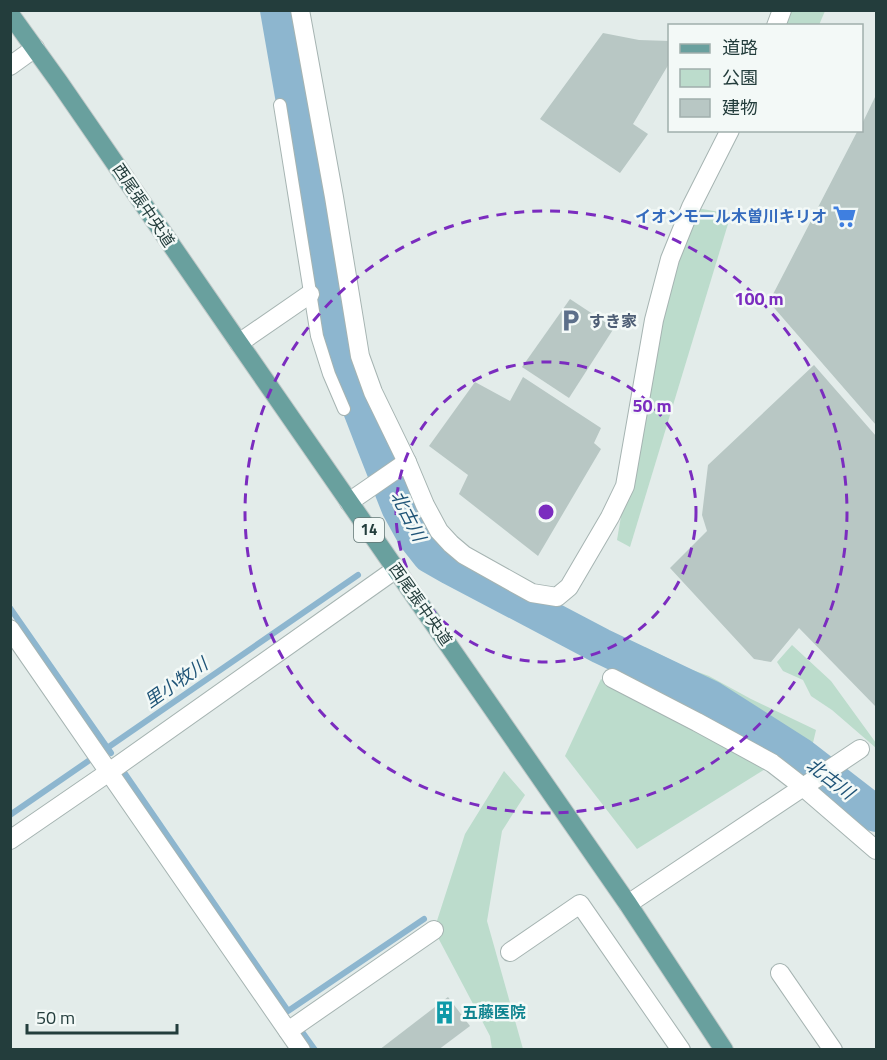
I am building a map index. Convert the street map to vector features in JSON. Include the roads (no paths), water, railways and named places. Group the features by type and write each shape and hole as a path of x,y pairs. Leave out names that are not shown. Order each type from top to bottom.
{"main road":[{"name":"西尾張中央道","path":"10,14 628,904 724,1050"}],"street":[{"path":"300,10 360,356 373,392 402,464 439,531 464,555 532,593 557,597 569,587 610,517 625,486 654,320 670,259 691,207 729,132"},
{"path":"10,66 35,48"},
{"path":"239,343 310,294"},
{"path":"349,502 402,464"},
{"path":"10,840 102,761 396,569"},
{"path":"10,629 301,1050"},
{"path":"612,678 772,763 806,785 876,849"},
{"path":"628,904 860,749"},
{"path":"510,952 580,904 681,1050"},
{"path":"288,1031 434,930"},
{"path":"780,973 832,1050"}],"lane":[{"path":"280,105 317,336 329,374 344,409"}],"waterway":[{"name":"北古川","path":"278,10 314,217 326,307 346,371 373,441 399,507 415,536 430,555 451,567 601,646 710,698 801,756 876,814"},
{"name":"里小牧川","path":"10,815 358,575"},
{"path":"10,608 111,753"},
{"path":"121,768 288,1011 424,919"},
{"path":"300,1029 315,1050"}],"place":[{"name":"イオンモール木曽川キリオ","path":"845,216"},
{"name":"すき家","path":"571,321"},
{"name":"五藤医院","path":"444,1012"}]}
